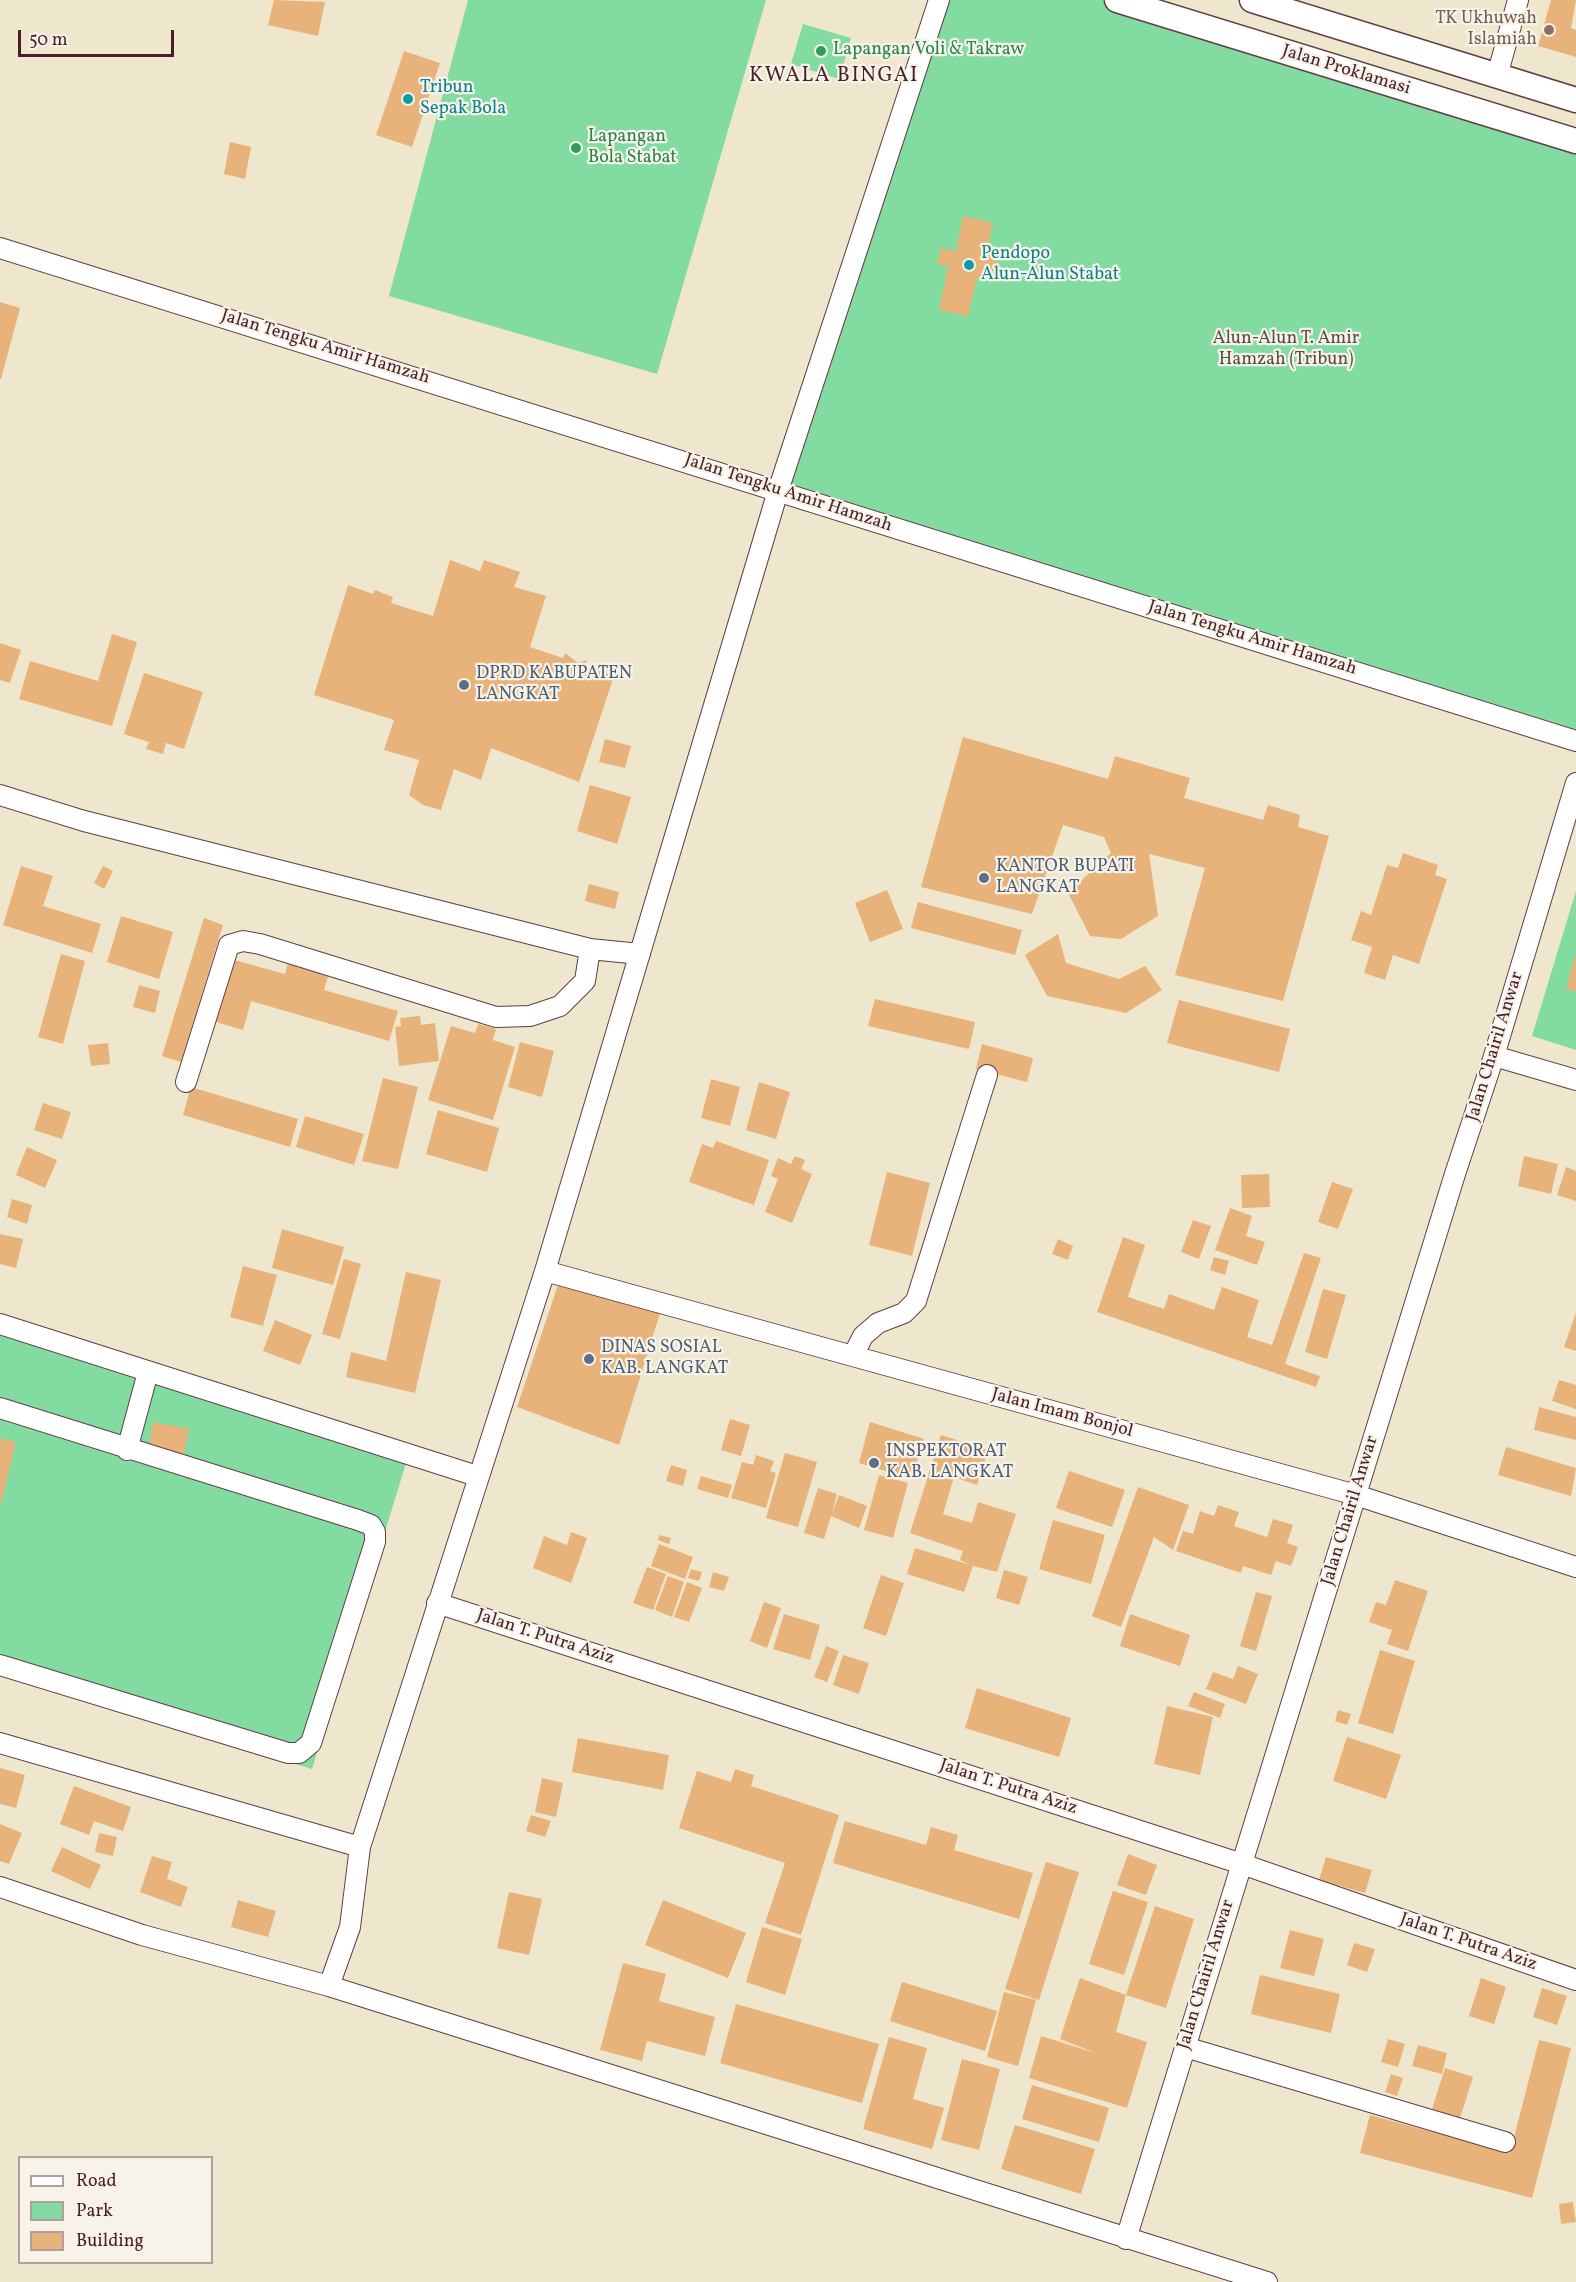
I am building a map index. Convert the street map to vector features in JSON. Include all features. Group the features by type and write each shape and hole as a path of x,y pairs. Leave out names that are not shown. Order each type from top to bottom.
{"street":[{"path":"329,1986 350,1927 360,1847 477,1476 545,1271 778,491 939,0"},
{"name":"Jalan Proklamasi","path":"1117,0 1576,141"},
{"path":"1497,76 1518,0"},
{"path":"1268,2 1576,100"},
{"name":"Jalan Tengku Amir Hamzah","path":"0,248 1576,741"},
{"name":"Jalan Chairil Anwar","path":"1126,2238 1494,1056 1576,783"},
{"path":"0,795 84,821 590,949 640,954"},
{"path":"186,1082 229,945 243,941 260,944 496,1017 530,1016 560,1006 585,981 590,949"},
{"path":"1494,1056 1576,1080"},
{"path":"853,1356 863,1336 870,1329 878,1323 904,1313 916,1301 987,1075"},
{"name":"Jalan Imam Bonjol","path":"545,1271 1356,1495 1576,1567"},
{"path":"0,1324 477,1476"},
{"path":"127,1450 148,1372"},
{"path":"0,1408 127,1450 371,1525 375,1532 375,1542 311,1743 299,1754 288,1753 3,1671"},
{"name":"Jalan T. Putra Aziz","path":"437,1603 1242,1864 1576,1980"},
{"path":"0,1743 360,1847"},
{"path":"0,1887 142,1935 329,1986 1267,2282"},
{"path":"1185,2047 1504,2142"}],"green space":[{"name":"Lapangan Bola Stabat","path":"468,0 766,0 657,374 389,296"},
{"name":"Alun-Alun T. Amir Hamzah (Tribun)","path":"944,0 1102,0 1576,145 1576,728 1573,737 785,487"},
{"name":"Lapangan Voli & Takraw","path":"803,24 851,38 839,79 791,64"},
{"path":"1576,891 1576,1050 1532,1036"},
{"path":"0,1332 407,1460 312,1769 0,1674"}],"building":[{"path":"274,0 325,2 318,36 268,25"},
{"path":"1551,0 1576,0 1571,28 1576,30 1576,57 1538,46"},
{"name":"Tribun Sepak Bola","path":"404,51 440,63 412,147 376,135"},
{"path":"230,142 251,147 245,179 224,174"},
{"name":"Pendopo Alun-Alun Stabat","path":"963,216 993,223 986,255 998,257 993,282 977,278 968,316 939,310 948,266 937,264 941,248 956,251"},
{"path":"0,302 20,308 1,379 0,379"},
{"name":"DPRD KABUPATEN LANGKAT","path":"450,560 480,571 484,560 520,572 514,587 546,596 530,647 563,658 565,653 578,663 587,660 585,667 614,676 579,782 491,748 481,780 454,769 441,810 423,805 409,795 419,760 384,750 394,720 314,695 348,585 373,594 375,590 393,597 391,603 433,616"},
{"path":"112,634 137,642 112,726 19,699 30,661 98,681"},
{"path":"0,643 21,650 10,683 0,680"},
{"path":"144,673 203,692 184,749 166,743 163,754 146,749 149,742 124,734"},
{"name":"KANTOR BUPATI LANGKAT","path":"963,737 1108,779 1115,756 1190,778 1184,798 1263,820 1268,805 1300,815 1298,827 1329,836 1283,1001 1175,975 1205,868 1149,854 1158,916 1121,939 1090,936 1068,893 1111,853 1104,837 1063,825 1032,914 921,887"},
{"path":"605,739 631,746 625,768 599,762"},
{"path":"590,785 631,797 617,844 577,831"},
{"path":"1403,853 1438,865 1435,875 1447,879 1419,964 1393,955 1385,980 1364,973 1372,947 1351,940 1361,911 1371,915 1387,865 1398,868"},
{"path":"21,866 53,876 43,906 101,924 92,953 3,925"},
{"path":"103,866 113,871 104,889 94,883"},
{"path":"589,884 619,892 615,909 585,901"},
{"path":"887,890 903,929 870,942 855,903"},
{"path":"918,902 1022,930 1015,955 911,928"},
{"path":"121,916 173,932 159,979 107,962"},
{"path":"204,918 223,925 181,1062 162,1056"},
{"path":"1058,934 1066,963 1119,979 1145,966 1162,990 1126,1013 1047,996 1025,955"},
{"path":"1576,953 1576,992 1566,989"},
{"path":"61,954 85,961 63,1044 38,1037"},
{"path":"227,958 285,974 288,961 329,973 324,990 398,1011 389,1041 251,1001 243,1030 209,1020"},
{"path":"139,985 160,991 155,1013 133,1007"},
{"path":"875,999 975,1022 969,1049 868,1026"},
{"path":"1179,1000 1290,1029 1279,1072 1167,1043"},
{"path":"420,1016 421,1025 435,1023 439,1061 399,1066 395,1027 401,1026 400,1018"},
{"path":"478,1024 496,1029 493,1040 515,1047 493,1120 428,1100 451,1026 475,1033"},
{"path":"520,1042 554,1051 542,1097 508,1087"},
{"path":"108,1043 110,1064 91,1066 88,1045"},
{"path":"982,1044 1033,1058 1027,1082 976,1069"},
{"path":"383,1078 418,1087 398,1169 362,1161"},
{"path":"711,1079 740,1087 730,1126 701,1118"},
{"path":"759,1082 790,1092 776,1139 746,1130"},
{"path":"191,1087 298,1119 290,1147 183,1115"},
{"path":"43,1103 71,1112 62,1139 34,1130"},
{"path":"438,1110 499,1128 487,1172 426,1154"},
{"path":"305,1116 364,1134 354,1165 296,1147"},
{"path":"716,1141 769,1160 754,1205 689,1182 702,1144 713,1148"},
{"path":"27,1147 57,1160 45,1188 16,1175"},
{"path":"795,1156 805,1160 801,1169 812,1174 792,1223 765,1212 778,1179 771,1176 778,1158 791,1164"},
{"path":"1524,1156 1558,1164 1551,1194 1518,1186"},
{"path":"1566,1167 1576,1171 1576,1201 1557,1195"},
{"path":"887,1172 930,1183 912,1256 869,1245"},
{"path":"1269,1174 1270,1207 1242,1208 1241,1175"},
{"path":"1332,1182 1353,1189 1338,1229 1318,1222"},
{"path":"12,1199 32,1205 27,1224 7,1217"},
{"path":"1230,1208 1252,1216 1246,1236 1265,1242 1257,1265 1215,1250"},
{"path":"1193,1220 1211,1226 1199,1259 1181,1252"},
{"path":"282,1229 344,1247 333,1285 272,1268"},
{"path":"0,1234 23,1239 16,1268 0,1264"},
{"path":"1123,1237 1145,1245 1128,1297 1164,1309 1169,1294 1214,1310 1222,1287 1259,1300 1247,1337 1272,1345 1304,1253 1321,1258 1285,1364 1320,1376 1316,1387 1097,1312"},
{"path":"1058,1239 1073,1246 1068,1260 1052,1254"},
{"path":"1214,1257 1229,1261 1225,1275 1210,1270"},
{"path":"344,1259 361,1264 340,1339 322,1334"},
{"path":"243,1266 277,1275 263,1326 230,1317"},
{"path":"406,1272 441,1280 415,1393 346,1377 351,1352 386,1361"},
{"name":"DINAS SOSIAL KAB. LANGKAT","path":"559,1282 661,1310 619,1445 517,1407"},
{"path":"1323,1289 1346,1295 1327,1359 1305,1352"},
{"path":"1576,1313 1576,1351 1564,1347"},
{"path":"275,1320 312,1335 300,1365 263,1351"},
{"path":"1559,1380 1576,1385 1576,1409 1552,1401"},
{"path":"1539,1407 1576,1417 1576,1440 1534,1430"},
{"path":"730,1419 750,1425 741,1456 721,1450"},
{"path":"153,1422 189,1429 183,1457 148,1450"},
{"path":"870,1422 924,1439 912,1479 859,1463"},
{"path":"941,1435 988,1450 977,1485 954,1477 943,1514 972,1523 978,1502 1016,1514 997,1572 973,1566 964,1592 907,1574 915,1548 971,1565 960,1560 963,1551 910,1533"},
{"path":"0,1438 16,1442 1,1504 0,1504"},
{"path":"1506,1447 1576,1468 1571,1496 1498,1475"},
{"path":"785,1453 817,1462 798,1527 766,1518"},
{"path":"756,1455 774,1461 770,1471 776,1473 766,1508 731,1498 742,1462 753,1465"},
{"path":"671,1465 687,1470 683,1486 666,1481"},
{"path":"1069,1471 1125,1490 1112,1527 1056,1508"},
{"path":"879,1475 908,1483 893,1538 864,1530"},
{"path":"701,1476 732,1485 728,1498 697,1489"},
{"path":"1138,1487 1189,1505 1173,1550 1154,1537 1121,1627 1092,1616"},
{"path":"818,1488 837,1494 832,1514 839,1495 867,1506 859,1528 831,1516 824,1539 804,1533"},
{"path":"1218,1505 1239,1512 1234,1526 1267,1537 1273,1519 1293,1525 1287,1543 1298,1547 1291,1566 1276,1561 1271,1575 1243,1566 1241,1573 1176,1551 1183,1531 1193,1534 1200,1511 1214,1516"},
{"path":"1053,1520 1105,1535 1091,1584 1039,1569"},
{"path":"571,1532 587,1538 571,1583 533,1568 544,1536 567,1545"},
{"path":"660,1535 671,1538 669,1544 658,1540"},
{"path":"659,1544 693,1557 685,1579 651,1566"},
{"path":"647,1567 666,1574 653,1610 633,1603"},
{"path":"691,1569 702,1572 699,1581 688,1578"},
{"path":"1004,1570 1028,1577 1019,1605 996,1598"},
{"path":"713,1572 729,1577 724,1591 709,1587"},
{"path":"881,1575 904,1583 886,1636 863,1628"},
{"path":"668,1576 684,1582 672,1617 655,1610"},
{"path":"1395,1580 1428,1591 1408,1651 1387,1644 1392,1630 1369,1622 1376,1602 1386,1605"},
{"path":"687,1582 702,1588 689,1622 674,1617"},
{"path":"1256,1592 1272,1596 1256,1651 1240,1646"},
{"path":"764,1602 781,1608 767,1648 750,1641"},
{"path":"784,1614 820,1625 810,1660 773,1649"},
{"path":"1130,1614 1190,1635 1180,1666 1120,1646"},
{"path":"826,1646 839,1651 827,1682 814,1677"},
{"path":"1380,1650 1415,1661 1393,1734 1358,1723"},
{"path":"843,1655 869,1663 859,1694 833,1685"},
{"path":"1238,1666 1258,1674 1246,1704 1206,1689 1213,1672 1233,1679"},
{"path":"977,1688 1071,1718 1059,1757 965,1728"},
{"path":"1194,1692 1225,1704 1220,1718 1188,1706"},
{"path":"1167,1706 1213,1717 1200,1775 1154,1764"},
{"path":"1338,1710 1351,1714 1347,1725 1335,1721"},
{"path":"1347,1737 1401,1755 1386,1799 1333,1781"},
{"path":"578,1738 669,1755 663,1790 572,1772"},
{"path":"0,1768 25,1775 16,1808 0,1804"},
{"path":"735,1769 754,1775 751,1786 839,1815 801,1935 765,1923 785,1863 679,1828 697,1771 731,1782"},
{"path":"542,1778 563,1783 556,1817 535,1812"},
{"path":"74,1786 131,1807 123,1831 94,1821 89,1835 60,1824"},
{"path":"531,1815 551,1821 545,1837 526,1831"},
{"path":"845,1821 926,1845 931,1827 958,1835 954,1850 1033,1873 1019,1919 833,1863"},
{"path":"0,1824 22,1833 9,1864 0,1861"},
{"path":"99,1833 117,1837 113,1856 95,1852"},
{"path":"62,1847 101,1865 90,1889 51,1871"},
{"path":"1128,1854 1157,1865 1146,1895 1117,1885"},
{"path":"152,1856 172,1862 167,1879 188,1887 181,1907 140,1892"},
{"path":"1326,1857 1372,1870 1365,1893 1319,1880"},
{"path":"1046,1862 1079,1872 1039,2000 1005,1989"},
{"path":"1113,1891 1148,1902 1124,1975 1089,1964"},
{"path":"509,1892 542,1899 529,1955 497,1948"},
{"path":"238,1900 276,1911 268,1937 231,1927"},
{"path":"663,1900 746,1933 728,1978 645,1945"},
{"path":"1155,1906 1194,1919 1166,2008 1126,1995"},
{"path":"762,1927 802,1939 785,1995 746,1982"},
{"path":"1290,1930 1324,1939 1314,1976 1280,1968"},
{"path":"1354,1943 1375,1949 1367,1972 1347,1965"},
{"path":"623,1963 666,1974 659,2001 715,2017 705,2056 647,2041 642,2061 600,2050"},
{"path":"1260,1975 1340,1994 1331,2033 1251,2014"},
{"path":"1080,1978 1126,1995 1116,2032 1147,2042 1127,2108 1029,2078 1041,2036 1098,2054 1060,2039"},
{"path":"1481,1978 1506,1987 1494,2024 1469,2016"},
{"path":"902,1982 997,2011 985,2051 890,2021"},
{"path":"1542,1988 1567,1996 1557,2025 1533,2017"},
{"path":"1004,1992 1036,2000 1018,2066 987,2057"},
{"path":"736,2004 879,2044 862,2103 720,2063"},
{"path":"889,2037 927,2048 913,2099 944,2108 932,2149 863,2129"},
{"path":"1388,2039 1405,2044 1398,2067 1381,2062"},
{"path":"1539,2040 1571,2048 1532,2198 1360,2153 1370,2115 1510,2153"},
{"path":"1418,2045 1447,2053 1442,2074 1412,2066"},
{"path":"962,2059 1000,2069 979,2150 941,2140"},
{"path":"1445,2068 1473,2077 1460,2118 1432,2109"},
{"path":"1391,2074 1403,2078 1397,2096 1385,2092"},
{"path":"1032,2085 1109,2108 1099,2142 1022,2119"},
{"path":"1015,2125 1095,2149 1081,2194 1001,2169"},
{"path":"1573,2202 1576,2222 1561,2224 1559,2204"}],"place":[{"name":"TK Ukhuwah Islamiah","path":"1549,30"},
{"name":"Lapangan Voli & Takraw","path":"821,51"},
{"name":"Tribun Sepak Bola","path":"408,99"},
{"name":"Lapangan Bola Stabat","path":"576,148"},
{"name":"Pendopo Alun-Alun Stabat","path":"969,265"},
{"name":"DPRD KABUPATEN LANGKAT","path":"464,685"},
{"name":"KANTOR BUPATI LANGKAT","path":"984,878"},
{"name":"DINAS SOSIAL KAB. LANGKAT","path":"589,1359"},
{"name":"INSPEKTORAT KAB. LANGKAT","path":"874,1463"}],"district":[{"name":"KWALA BINGAI","path":"834,77"}]}
